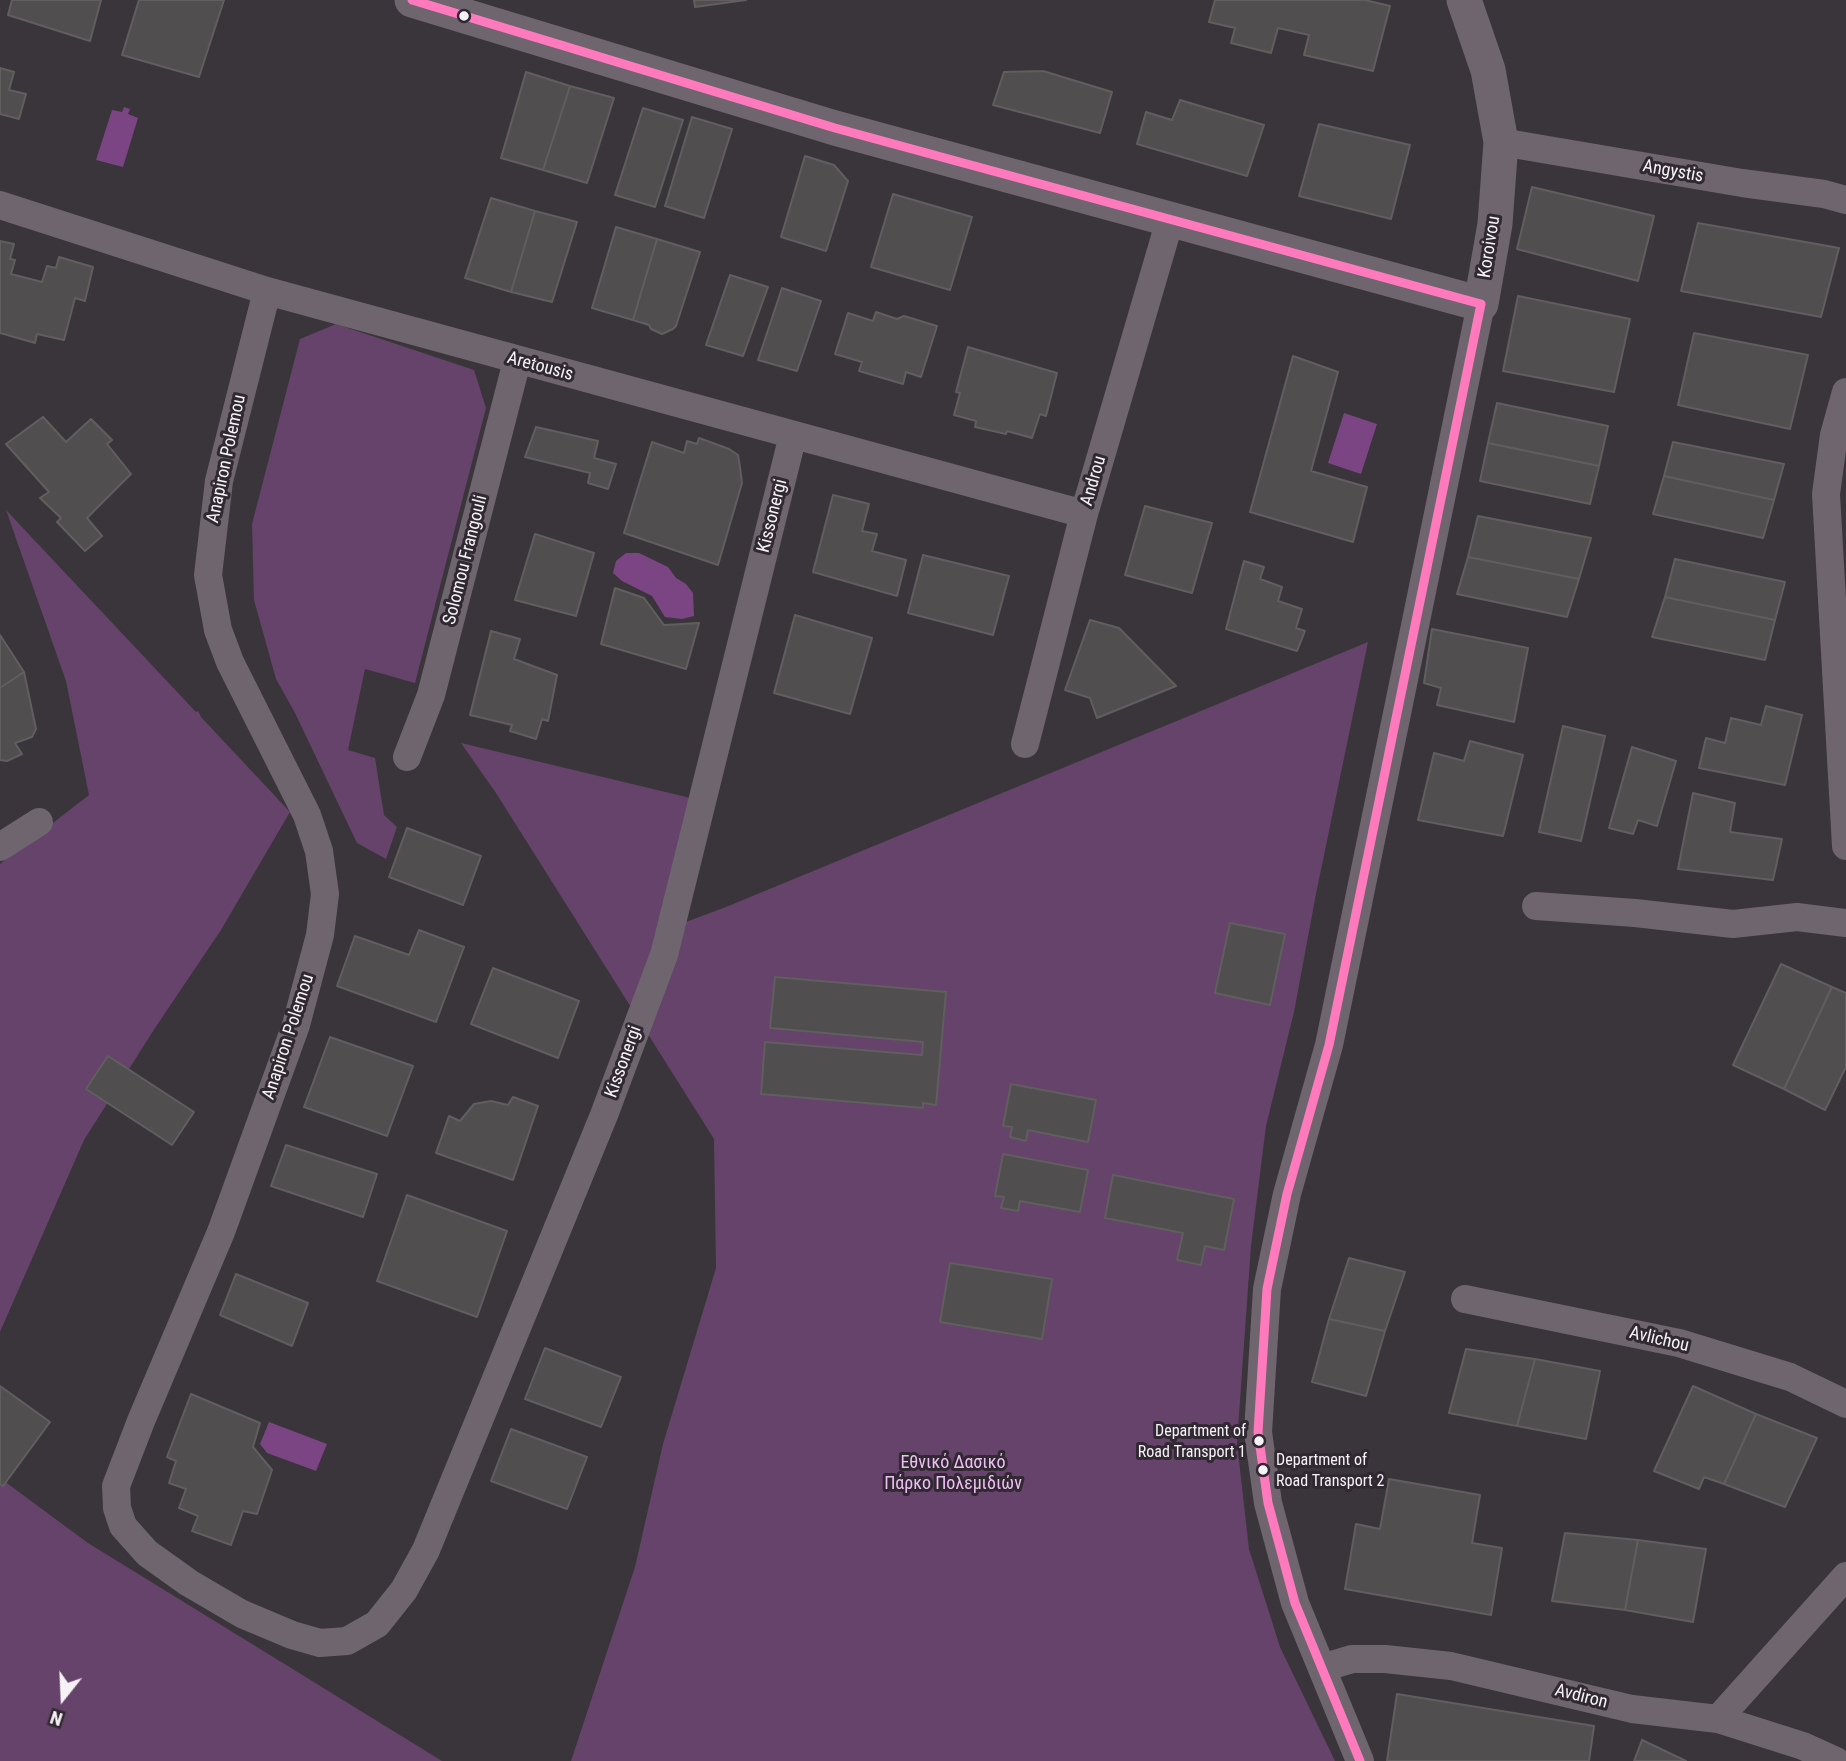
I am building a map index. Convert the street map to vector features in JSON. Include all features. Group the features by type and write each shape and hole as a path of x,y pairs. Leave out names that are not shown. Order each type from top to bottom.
{"street":[{"path":"412,0 835,128 1481,304"},
{"name":"Koroivou","path":"1360,1761 1295,1603 1268,1503 1258,1432 1267,1289 1287,1194 1329,1045 1496,224 1501,142 1488,70 1464,0"},
{"name":"Angystis","path":"1501,142 1742,183 1824,194 1846,200"},
{"name":"Aretousis","path":"0,205 267,291 1084,514"},
{"name":"Androu","path":"1025,744 1084,514 1170,220"},
{"name":"Anapiron Polemou","path":"267,291 219,481 208,575 218,630 230,662 307,815 320,851 325,894 320,935 296,1025 221,1232 116,1486 117,1508 123,1526 147,1553 189,1583 242,1614 292,1635 320,1643 347,1641"},
{"name":"Solomou Frangouli","path":"407,757 431,695 517,361"},
{"path":"1846,392 1834,435 1826,494 1846,846"},
{"name":"Kissonergi","path":"347,1641 377,1624 404,1590 426,1550 604,1115 664,955 793,435"},
{"path":"0,847 39,822"},
{"path":"1536,906 1733,924 1797,917 1846,923"},
{"name":"Avlichou","path":"1465,1299 1679,1343 1790,1377 1846,1404"},
{"path":"1718,1719 1846,1576"},
{"name":"Avdiron","path":"1322,1668 1352,1660 1385,1659 1451,1666 1632,1709 1718,1719 1803,1746 1836,1761"}],"green space":[{"path":"336,324 474,370 486,408 415,683 365,669 348,750 375,758 384,815 397,827 386,859 357,843 276,679 254,600 252,524 300,339"},
{"path":"6,510 196,712 198,711 290,812 221,930 84,1140 0,1332 0,864 89,795 66,681"},
{"name":"Εθνικό Δασικό Πάρκο Πολεμιδιών","path":"1368,642 1294,1012 1266,1126 1251,1246 1237,1443 1249,1549 1280,1647 1335,1761 571,1761 635,1567 663,1444 716,1268 714,1139 496,793 461,743 699,800 667,929"},
{"path":"0,1478 88,1543 442,1761 0,1761"}],"shaded area":[{"path":"124,107 130,109 128,114 138,118 123,167 96,160 112,110 122,112"},
{"path":"1344,413 1377,424 1361,474 1328,463"},
{"path":"626,553 639,553 668,567 693,593 694,616 682,619 665,617 652,596 622,581 613,573 616,561"},
{"path":"269,1422 327,1444 316,1471 267,1453 260,1444"}],"building":[{"path":"12,0 101,0 90,41 8,15"},
{"path":"139,0 224,0 199,77 122,55"},
{"path":"694,0 746,0 695,7"},
{"path":"1215,0 1365,0 1390,6 1373,71 1304,55 1309,35 1278,28 1271,53 1231,43 1235,28 1209,22"},
{"path":"0,68 14,72 9,90 26,94 19,119 0,114"},
{"path":"1043,71 1112,92 1100,133 993,105 1004,72"},
{"path":"526,72 570,86 543,170 501,158"},
{"path":"570,86 614,98 587,183 543,170"},
{"path":"1180,100 1264,125 1247,176 1137,144 1146,112 1172,120"},
{"path":"643,108 683,120 655,207 615,195"},
{"path":"692,117 732,129 704,218 665,206"},
{"path":"1319,124 1410,145 1391,219 1299,196"},
{"path":"805,156 834,165 848,181 826,251 781,237"},
{"path":"1532,187 1654,216 1638,281 1517,249"},
{"path":"893,194 972,217 950,290 871,267"},
{"path":"491,198 535,211 511,292 465,278"},
{"path":"535,211 577,222 552,302 511,292"},
{"path":"1698,223 1839,248 1821,317 1681,291"},
{"path":"616,227 657,239 633,320 592,308"},
{"path":"657,239 700,252 676,326 662,334 651,329 649,325 633,320"},
{"path":"0,241 14,244 10,259 15,260 11,274 42,282 47,266 56,268 59,257 93,267 85,301 75,298 64,340 37,334 35,343 0,333"},
{"path":"730,275 768,287 743,356 706,345"},
{"path":"782,288 821,301 797,371 758,360"},
{"path":"1518,296 1630,319 1614,392 1503,371"},
{"path":"876,312 897,319 904,316 937,326 921,377 906,372 903,384 859,371 862,362 835,354 848,313 873,321"},
{"path":"1694,333 1808,355 1790,429 1678,405"},
{"path":"968,347 1057,373 1046,416 1040,414 1032,438 1007,431 1006,434 975,427 976,421 954,415 960,393 956,392"},
{"path":"1293,356 1338,372 1311,471 1367,487 1353,542 1250,512"},
{"path":"1497,403 1608,426 1599,466 1488,443"},
{"path":"43,417 66,442 91,419 112,440 107,444 131,474 87,518 102,536 85,551 57,522 61,518 40,498 49,492 6,444"},
{"path":"536,427 598,441 594,458 616,464 608,489 588,483 590,473 525,457"},
{"path":"699,438 738,455 740,467 742,483 718,565 624,533 652,442 684,453 687,441 697,444"},
{"path":"1673,442 1784,464 1774,500 1664,476"},
{"path":"1488,443 1599,466 1590,504 1480,481"},
{"path":"1664,476 1774,500 1763,538 1653,514"},
{"path":"833,495 869,504 862,531 877,534 872,551 906,560 897,596 813,572"},
{"path":"1145,506 1212,523 1192,593 1125,575"},
{"path":"1478,516 1591,538 1579,579 1468,557"},
{"path":"535,534 594,553 576,616 515,600"},
{"path":"923,555 1009,576 993,635 908,613"},
{"path":"1468,557 1579,579 1567,617 1457,594"},
{"path":"1675,559 1785,582 1775,620 1665,597"},
{"path":"1244,561 1264,567 1260,579 1282,587 1278,601 1302,609 1296,628 1305,631 1297,651 1226,629"},
{"path":"615,588 644,598 664,625 699,623 686,669 601,644"},
{"path":"1665,597 1775,620 1765,660 1652,637"},
{"path":"795,615 872,638 850,714 774,693"},
{"path":"1090,620 1119,628 1176,686 1097,718 1090,698 1065,690"},
{"path":"1432,629 1528,648 1514,722 1437,705 1441,688 1424,683"},
{"path":"491,631 520,639 514,659 557,675 548,721 542,719 536,739 510,731 512,725 470,715"},
{"path":"0,635 24,672 0,688"},
{"path":"24,672 36,729 32,737 15,743 22,754 7,761 0,760 0,688"},
{"path":"1766,706 1802,715 1785,785 1699,768 1706,738 1725,743 1731,718 1761,725"},
{"path":"1563,726 1605,736 1581,841 1539,832"},
{"path":"1470,741 1523,755 1503,836 1418,820 1434,753 1464,761"},
{"path":"1632,747 1676,761 1657,826 1638,820 1633,834 1609,828"},
{"path":"1693,793 1735,803 1730,832 1782,839 1773,880 1678,869"},
{"path":"407,828 481,856 463,905 389,877"},
{"path":"1230,923 1285,934 1270,1005 1215,993"},
{"path":"419,930 464,947 436,1022 337,986 355,936 409,955"},
{"path":"1781,964 1832,987 1784,1089 1733,1065"},
{"path":"493,968 579,1001 558,1058 471,1024"},
{"path":"775,977 946,992 936,1105 923,1103 923,1108 761,1094 765,1042 922,1055 923,1042 770,1028"},
{"path":"1832,987 1846,993 1846,1067 1825,1110 1784,1089"},
{"path":"330,1037 413,1066 387,1136 304,1107"},
{"path":"108,1056 194,1112 172,1145 86,1089"},
{"path":"1011,1084 1096,1100 1088,1142 1028,1130 1026,1141 1010,1137 1012,1127 1003,1126"},
{"path":"513,1097 538,1106 513,1180 436,1153 449,1116 460,1121 474,1104 491,1101 508,1105"},
{"path":"286,1145 377,1174 363,1217 271,1186"},
{"path":"1003,1154 1088,1170 1080,1212 1020,1201 1018,1211 1001,1208 1004,1197 995,1196"},
{"path":"1113,1175 1234,1199 1224,1250 1205,1246 1201,1265 1177,1260 1183,1233 1105,1218"},
{"path":"407,1195 507,1231 477,1317 377,1281"},
{"path":"1349,1258 1405,1272 1385,1331 1329,1319"},
{"path":"950,1263 1052,1279 1042,1339 940,1322"},
{"path":"236,1274 308,1303 292,1346 220,1315"},
{"path":"1329,1319 1385,1331 1366,1396 1312,1382"},
{"path":"545,1348 621,1377 601,1427 525,1399"},
{"path":"1466,1349 1535,1359 1517,1426 1449,1413"},
{"path":"1535,1359 1600,1371 1586,1439 1517,1426"},
{"path":"0,1386 50,1422 3,1486 0,1484"},
{"path":"1693,1386 1756,1414 1724,1484 1704,1477 1699,1489 1654,1471"},
{"path":"191,1394 260,1423 253,1447 272,1470 257,1514 243,1511 231,1545 192,1531 198,1516 179,1508 186,1489 169,1483 176,1461 167,1457"},
{"path":"1756,1414 1817,1438 1785,1507 1724,1484"},
{"path":"511,1429 587,1457 567,1509 491,1481"},
{"path":"1389,1479 1480,1495 1472,1543 1502,1548 1491,1615 1345,1589 1356,1524 1380,1529"},
{"path":"1565,1533 1638,1540 1625,1610 1552,1601"},
{"path":"1638,1540 1706,1549 1693,1622 1625,1610"},
{"path":"1397,1694 1594,1726 1589,1761 1387,1761"},
{"path":"1642,1740 1686,1761 1634,1761"}],"transit line":[{"path":"412,0 835,128 1481,304"},
{"path":"1360,1761 1295,1603 1268,1503 1258,1432 1267,1289 1287,1194 1329,1045 1481,304"}],"place":[{"name":"Department of Road Transport 1","path":"1259,1441"},
{"name":"Department of Road Transport 2","path":"1263,1470"}]}
